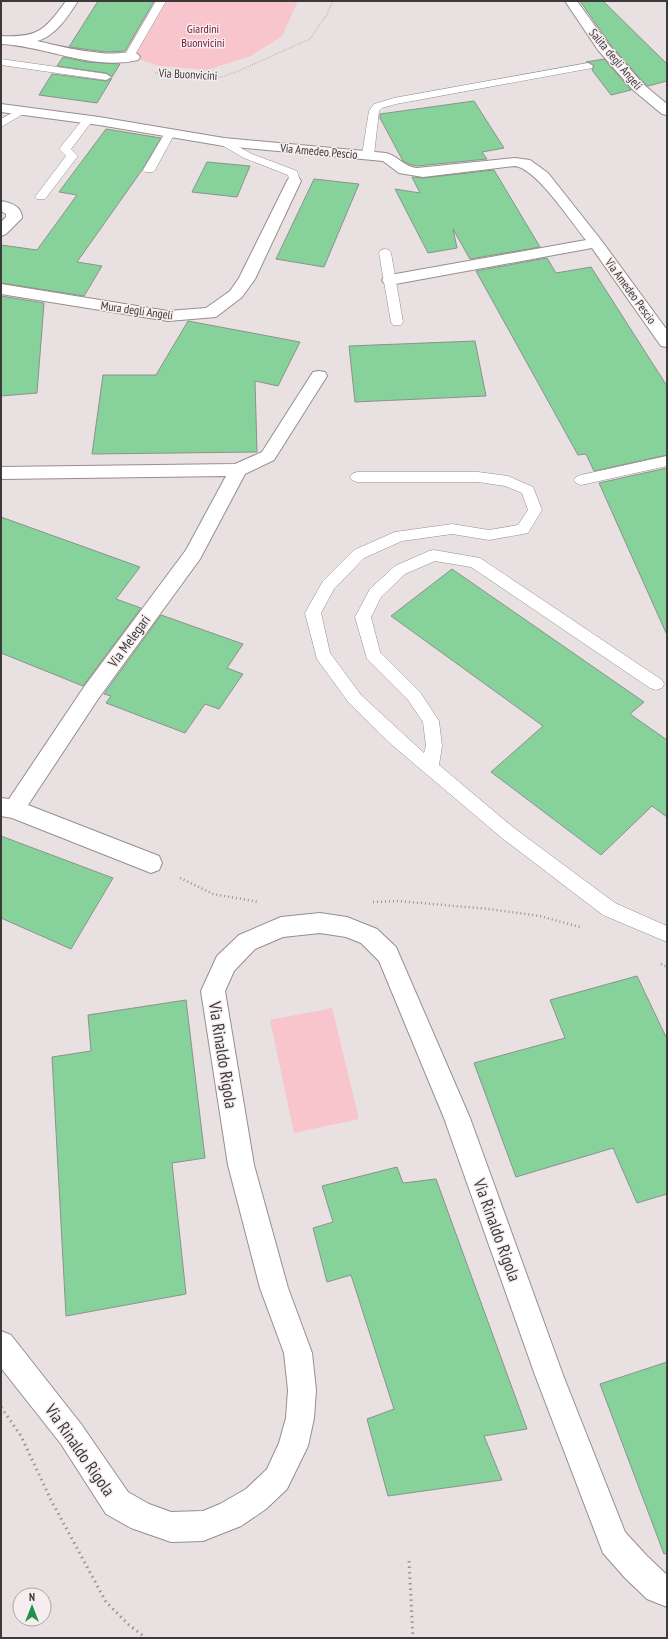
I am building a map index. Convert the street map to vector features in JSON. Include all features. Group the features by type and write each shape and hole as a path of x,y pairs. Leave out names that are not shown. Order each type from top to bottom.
{"street":[{"path":"18,42 41,35 50,30 72,1"},
{"name":"Salita degli Angeli","path":"571,1 603,47 638,87 667,111"},
{"path":"1,40 18,42 86,57 103,59 131,58"},
{"name":"Via Amedeo Pescio","path":"1,108 88,120 224,142 386,157 392,159 399,167 406,171 423,174 504,162 525,163 543,176 596,243 666,340"},
{"name":"Mura degli Angeli","path":"1,289 168,316 210,313 236,294 247,279 294,181"},
{"path":"1,206 7,207 14,212 14,218 1,231"},
{"name":"Via Amedeo Pescio","path":"390,280 596,243"},
{"path":"1,474 238,470 268,456 320,376"},
{"name":"Via Melegari","path":"151,863 8,808 193,554 238,470"},
{"name":"Via Rinaldo Rigola","path":"1,1345 71,1434 116,1502 142,1517 172,1527 203,1526 230,1515 256,1499 277,1479 293,1446 300,1418 302,1390 298,1354 274,1288 241,1165 213,991 225,964 247,942 281,927 320,924 347,927 369,936 388,954 418,1023 457,1118 549,1375 614,1542 658,1588 667,1592"}],"lane":[{"path":"131,58 161,1"},
{"path":"1,62 106,77"},
{"path":"368,155 374,111 378,106 394,101 588,66"},
{"path":"1,124 21,111"},
{"path":"41,197 72,156 65,149 88,120"},
{"path":"149,170 170,133"},
{"path":"224,142 248,156 293,173 294,181"},
{"path":"385,253 397,322"},
{"path":"581,480 667,461"},
{"path":"357,477 478,477 508,481 528,490 535,510 523,529 489,535 452,529 400,536 359,554 328,585 313,612 323,655 355,699 508,833 609,909 667,934"},
{"path":"430,766 434,746 431,721 414,696 373,655 363,618 375,593 400,570 434,555 475,562 656,684"}],"path":[{"name":"Via Buonvicini","path":"153,72 189,77 222,77 236,72 310,39 327,14 333,1"},
{"path":"151,863 213,894 264,903"},
{"path":"366,903 398,901 489,909 540,916 585,928"},
{"path":"659,963 667,967"},
{"path":"1,1407 21,1436 51,1500 106,1602 129,1625 146,1638"},
{"path":"409,1561 413,1638"}],"green space":[{"name":"Giardini Buonvicini","path":"167,1 298,1 282,36 251,56 207,70 159,66 133,57"},
{"path":"332,1008 359,1119 294,1133 270,1020"}],"building":[{"path":"98,1 154,1 125,51 106,52 69,47"},
{"path":"580,1 603,1 667,64 667,81 648,86 644,83 610,44"},
{"path":"63,57 87,62 120,64 112,77 106,73 57,66"},
{"path":"604,59 631,90 611,95 592,70 594,66 589,62 586,62"},
{"path":"52,74 106,81 112,78 97,103 39,95"},
{"path":"474,101 504,148 482,152 487,159 417,166 409,164 403,161 380,118 380,114"},
{"path":"106,129 161,138 142,170 77,262 102,266 84,296 1,283 1,245 37,250 77,195 59,192"},
{"path":"207,162 250,166 237,197 192,192"},
{"path":"494,170 540,247 470,259 453,229 457,248 428,253 395,189 420,193 412,177 423,178"},
{"path":"314,179 359,184 324,267 276,259"},
{"path":"547,258 556,273 591,267 667,386 667,455 594,471 586,454 578,455 476,271"},
{"path":"1,296 44,303 37,393 1,396"},
{"path":"188,321 300,342 278,386 255,381 257,452 92,454 103,375 156,375"},
{"path":"475,341 486,396 355,402 349,346"},
{"path":"667,468 667,635 599,483"},
{"path":"1,517 140,567 116,599 141,608 83,686 1,653"},
{"path":"452,569 644,702 630,714 667,740 667,817 652,806 601,855 491,772 543,726 391,616"},
{"path":"161,615 243,644 227,668 243,674 219,709 205,704 185,733 106,703 111,696 104,694"},
{"path":"1,836 113,878 71,949 1,918"},
{"path":"637,976 667,1039 667,1194 637,1203 613,1148 516,1177 474,1063 565,1038 550,1000"},
{"path":"186,1000 205,1158 172,1163 186,1294 66,1316 52,1057 91,1051 88,1015"},
{"path":"397,1167 403,1183 436,1179 527,1429 484,1436 502,1480 388,1496 367,1419 394,1409 351,1275 327,1282 313,1228 333,1222 322,1186"},
{"path":"667,1362 667,1553 664,1554 600,1384"}]}
